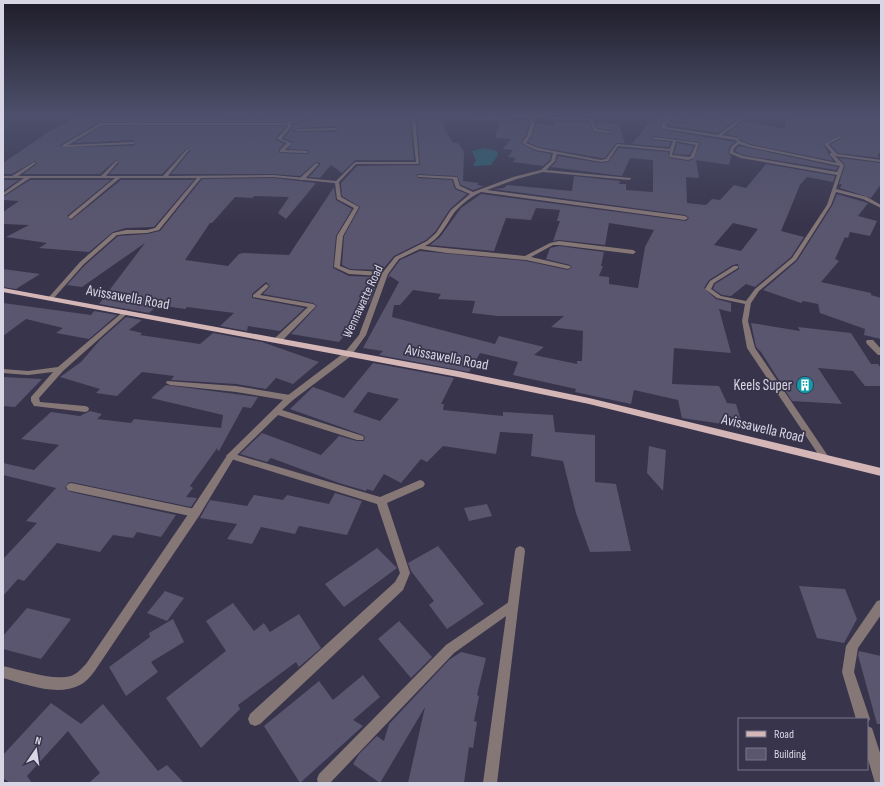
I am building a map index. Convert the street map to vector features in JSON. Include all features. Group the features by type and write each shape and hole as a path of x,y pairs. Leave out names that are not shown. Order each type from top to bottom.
{"main road":[{"name":"Avissawella Road","path":"3,290 458,374 589,401 881,472"}],"street":[{"path":"164,177 186,152"},
{"path":"298,152 307,152"},
{"path":"337,182 355,163 418,163 417,152"},
{"path":"543,171 553,161 555,152 601,161 607,160 612,152"},
{"path":"671,152 670,156 688,159 692,158 695,152"},
{"path":"731,152 731,153 742,157 839,174"},
{"path":"782,152 842,165"},
{"path":"842,165 830,154 881,161"},
{"path":"102,177 116,162"},
{"path":"13,177 34,163"},
{"path":"302,179 317,164"},
{"path":"825,458 751,348 745,321 748,303 757,290 794,259 829,205 842,165"},
{"name":"Wennawatte Road","path":"3,672 51,682 72,682 81,677 90,668 110,642 231,456 290,398 348,354 362,335 385,274 397,258 429,242 438,234 453,211 473,194 516,178 543,171 628,179"},
{"path":"3,177 273,176 337,182"},
{"path":"420,176 455,178 458,187 473,194"},
{"path":"3,195 30,177"},
{"path":"71,217 119,177"},
{"path":"50,298 82,263 115,234 120,232 151,232 157,229 200,177"},
{"path":"337,182 339,198 357,207 340,236 337,267 349,272 385,274"},
{"path":"834,190 865,198 881,207"},
{"path":"480,191 685,218"},
{"path":"526,258 552,244 559,243 633,252"},
{"path":"418,247 526,258 568,267"},
{"path":"736,266 712,282 708,289 719,296 748,303"},
{"path":"266,286 255,296 313,306 278,340"},
{"path":"85,409 38,404 35,401 36,397 60,369 126,312"},
{"path":"870,342 881,353"},
{"path":"3,371 36,372 60,369"},
{"path":"170,383 236,389 290,398"},
{"path":"276,411 360,438"},
{"path":"231,456 381,501 420,484"},
{"path":"70,487 195,513"},
{"path":"255,719 399,586 405,573 381,501"},
{"path":"490,783 520,551"},
{"path":"324,779 450,649 512,605"},
{"path":"863,718 848,672 852,646 881,605"},
{"path":"868,736 881,779"}],"shaded area":[{"path":"472,152 497,152 498,155 491,165 475,166 473,165 476,161"}],"building":[{"path":"20,152 183,152 162,174 109,174 119,163 116,160 100,174 23,174 37,164 35,161 12,174 3,174 3,163"},
{"path":"189,152 279,152 279,153 307,154 309,152 413,152 414,160 355,160 342,173 331,165 320,178 309,177 320,165 320,163 316,162 300,176 273,174 171,174"},
{"path":"419,152 464,152 463,181 479,183 477,185 484,186 473,190 461,185 457,176 417,174 418,178 452,180 455,189 467,194 450,209 435,232 426,240 394,256 382,270 350,269 342,265 344,236 360,207 342,196 341,183 357,166 420,165"},
{"path":"512,152 539,152 551,154 550,160 543,166 513,162 516,158 508,157"},
{"path":"565,152 610,152 605,158"},
{"path":"616,152 668,152 669,158 688,161 694,159 697,152 728,152 731,156 729,165 696,160 699,178 686,177 687,203 706,205 712,199 720,200 734,185 746,188 766,164 835,176 833,182 807,177 800,185 781,231 804,237 791,257 755,287 746,284 731,296 722,295 713,289 715,284 739,269 738,264 733,265 709,280 704,288 716,299 731,303 731,312 719,309 731,353 674,348 672,384 719,386 727,403 736,404 743,427 682,418 678,400 634,390 631,404 575,392 576,389 513,375 518,362 480,353 469,372 379,355 383,351 363,348 399,282 390,276 388,278 389,275 400,260 420,251 526,261 568,270 572,267 570,265 546,259 550,248 559,246 604,252 601,266 603,266 599,276 609,277 609,284 638,288 645,247 654,230 609,223 605,245 559,240 553,241 560,221 557,221 560,210 536,208 531,220 506,218 494,251 430,245 440,237 461,208 481,194 686,221 689,218 685,215 493,189 504,188 507,185 572,191 574,176 620,181 619,184 626,184 626,190 653,192 653,160 630,158 622,176 551,167 556,162 558,156 601,163 608,162","holes":["733,223 758,229 741,251 714,245","413,290 441,294 438,299 475,301 472,313 498,316 564,316 551,327 583,331 582,361 577,361 577,364 534,355 544,347 499,336 495,344 392,317 394,305 400,305"]},
{"path":"675,152 691,152 689,155 674,154"},
{"path":"736,152 766,152 838,167 836,170 743,155"},
{"path":"787,152 828,152 833,161"},
{"path":"837,152 880,152 877,156 881,158"},
{"path":"839,158 881,163 881,184 871,198 840,188 842,184 839,184 845,165"},
{"path":"273,178 316,183 286,219 278,213 289,197 235,197 212,223 210,223 185,260 228,266 239,254 243,253 289,255 334,187 336,200 352,209 336,236 333,268 349,276 379,277 370,302 339,342 291,334 317,306 313,303 263,294 270,286 266,282 252,294 252,298 305,308 280,331 248,326 247,331 220,326 234,313 158,305 149,313 99,304 145,243 82,287 67,285 85,265 118,236 147,234 160,231 202,179"},
{"path":"3,180 19,180 3,191"},
{"path":"30,180 111,180 67,216 71,220 121,180 194,180 154,227 126,228 113,232 89,252 39,248 47,243 6,237 29,225 3,224 3,212 19,201 3,200 3,197"},
{"path":"837,194 868,203 858,216 877,221 870,236 850,232 848,238 845,237 835,259 839,261 821,282 871,293 871,295 881,298 881,339 864,335 865,329 820,313 818,304 803,301 801,303 763,290 797,261 832,206"},
{"path":"3,269 40,274 16,289 3,287"},
{"path":"3,303 91,315 94,311 117,315 89,339 56,333 63,328 26,319 3,336"},
{"path":"126,317 142,320 129,330 142,333 140,335 200,344 213,333 262,342 319,362 293,384 276,378 266,389 236,384 171,380 174,376 142,372 117,396 96,393 100,389 60,377 81,362 100,340"},
{"path":"751,323 800,331 798,327 851,333 871,364 878,364 881,368 881,386 865,386 853,371 818,368 842,404 792,401 761,352 756,347"},
{"path":"373,363 454,378 441,404 444,404 443,410 503,416 503,412 553,415 555,432 595,435 595,482 616,484 631,551 590,552 576,513 563,461 531,456 533,434 500,432 496,454 443,446 427,462 421,459 401,483 384,474 373,491 367,489 366,491 339,483 271,458 267,462 240,454 262,433 321,455 339,436 357,441 364,441 365,437 363,435 290,409 313,387 344,398","holes":["368,392 399,399 380,421 353,412"]},
{"path":"3,377 42,379 15,407 3,406"},
{"path":"166,385 258,397 251,408 243,407 219,451 217,450 218,447 190,486 193,488 186,497 197,498 191,507 71,482 68,483 65,488 71,492 176,515 161,537 137,532 133,538 113,535 100,552 57,543 24,581 18,579 3,596 3,559 37,523 26,521 56,488 3,475 3,463 34,470 59,445 21,439 51,412 80,416 90,411 102,414 97,419 131,423 134,419 221,428 223,415 151,398"},
{"path":"649,446 666,450 663,491 647,473"},
{"path":"335,493 362,501 347,535 299,526 295,534 261,527 252,544 227,539 237,524 200,518 210,500 247,506 254,495 283,500 287,495 329,504"},
{"path":"487,504 492,516 469,521 464,508"},
{"path":"438,546 484,604 447,629 429,605 434,601 411,571 408,563"},
{"path":"377,548 397,568 344,607 325,584"},
{"path":"799,586 845,589 857,619 844,643 817,638"},
{"path":"165,591 184,598 167,621 147,613"},
{"path":"233,603 254,631 264,623 270,632 299,614 321,648 299,667 296,662 238,705 240,709 201,748 166,698 226,651 206,621"},
{"path":"27,608 71,619 41,659 3,649 3,636"},
{"path":"173,619 184,642 151,662 158,672 126,696 109,667 150,637 149,633"},
{"path":"399,621 432,657 411,678 378,639"},
{"path":"859,651 881,656 881,724 877,724 858,655"},
{"path":"461,652 486,658 477,695 479,696 474,721 477,722 473,748 469,747 464,783 408,783 425,707 380,783 353,764 359,754 377,736 384,741 389,724 449,660"},
{"path":"363,675 380,697 353,720 363,726 300,783 264,726 319,681 333,700"},
{"path":"51,703 81,724 103,704 158,771 167,765 184,783 89,783 100,773 68,731 27,776 32,783 10,783 3,778 3,755"}],"place":[{"name":"Keels Super","path":"805,385"}]}
